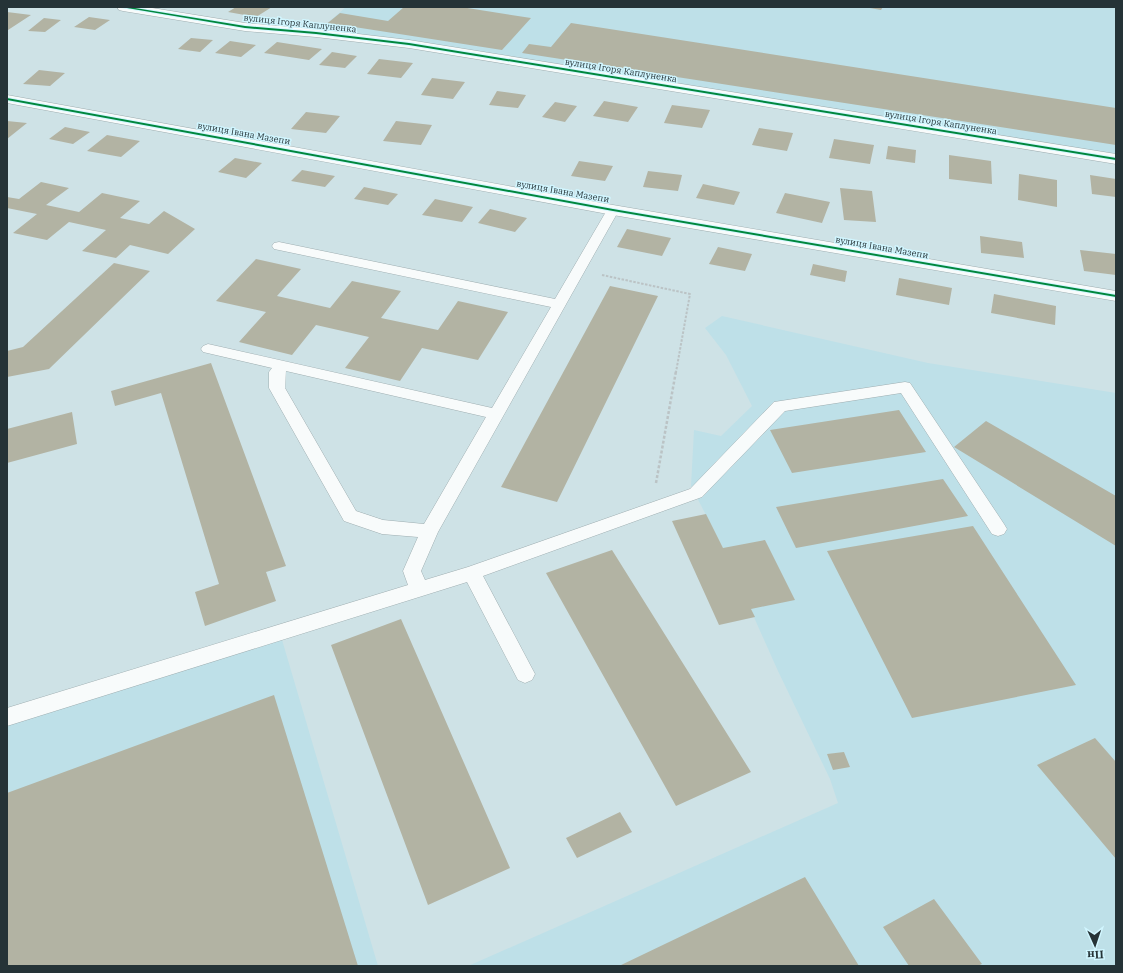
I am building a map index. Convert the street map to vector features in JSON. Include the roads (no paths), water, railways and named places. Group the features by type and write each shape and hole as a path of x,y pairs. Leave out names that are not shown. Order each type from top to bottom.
{"street":[{"name":"вулиця Ігоря Каплуненка","path":"123,7 245,27 316,33 409,44 1116,159"},
{"name":"вулиця Івана Мазепи","path":"7,99 612,210 1116,296"}],"lane":[{"path":"419,589 412,571 429,531 612,210"},
{"path":"279,246 559,304"},
{"path":"208,349 496,414"},
{"path":"283,365 277,372 277,388 350,516 382,527 429,531"},
{"path":"7,717 472,573 696,492 780,406 905,387 998,529"},
{"path":"472,573 525,674"}]}
